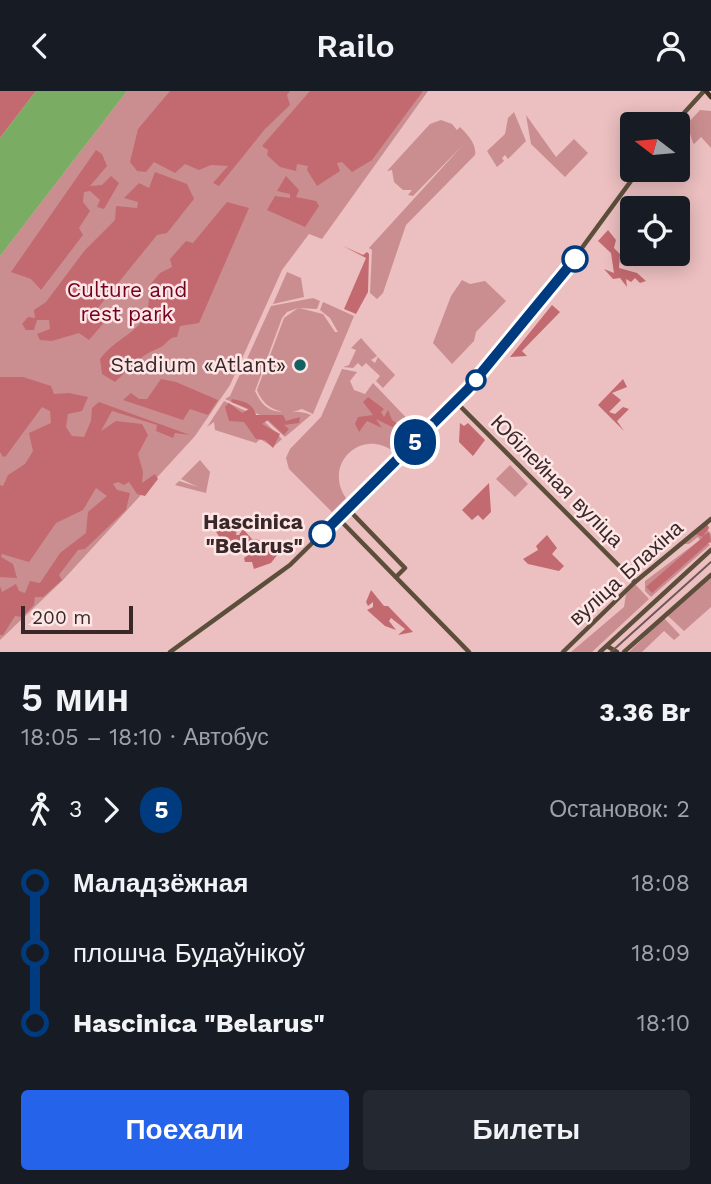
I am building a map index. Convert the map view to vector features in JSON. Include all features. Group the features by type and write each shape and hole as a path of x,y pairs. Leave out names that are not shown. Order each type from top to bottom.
{"main road":[{"path":"685,112 705,91 711,97"},
{"path":"170,652 283,571 456,402 546,297 630,182"},
{"name":"Юбілейная вуліца","path":"456,402 635,582"},
{"path":"348,509 405,568 396,577"},
{"path":"339,519 469,652"},
{"name":"вуліца Блахіна","path":"563,652 635,582 711,519"},
{"name":"вуліца Блахіна","path":"600,652 711,550"},
{"path":"624,652 711,575"},
{"path":"607,645 617,652"}],"green space":[{"name":"Culture and rest park","path":"127,91 428,91 322,239 309,234 282,270 230,385 195,436 63,580 0,640 0,256"},
{"path":"700,110 711,111 711,148 701,137 693,143 690,121"},
{"path":"514,112 526,141 508,159 505,155 502,158 504,161 497,167 487,151 505,134 508,118"},
{"path":"526,115 556,157 574,139 588,153 565,177 531,144"},
{"path":"441,120 452,124 457,130 460,127 463,130 473,143 475,155 406,225 383,293 377,299 370,293 372,250 369,248 463,145 413,196 408,195 412,190 403,190 394,182 392,170 387,171 430,124"},
{"path":"287,272 301,278 304,297 273,304"},
{"path":"462,280 470,284 485,281 506,301 476,332 474,341 452,364 433,343 451,296"},
{"name":"Stadium «Atlant»","path":"313,298 320,301 317,309 299,308 323,314 335,332 338,332 330,318 320,310 323,302 354,316 313,414 302,409 291,412 311,415 285,437 262,416 225,399 230,396 271,306","holes":["298,308 284,318 257,390 264,402 283,412 280,412 267,407 255,391 282,318 287,312"]},
{"path":"361,338 377,356 371,360 375,363 378,357 395,375 383,388 376,381 380,376 366,363 362,367 358,363 353,368 343,367 349,365 356,350 351,348"},
{"path":"342,369 357,372 350,381 354,390 365,394 373,383 416,428 393,451 381,445 368,444 349,454 339,473 340,486 346,498 332,512 289,469 286,458 290,449 321,417"},
{"path":"224,401 261,418 282,439 273,447 260,439 256,443 215,430 214,422 207,427"},
{"path":"200,460 210,472 206,493 175,485 179,481 198,487 181,479"},
{"path":"510,465 528,484 515,497 496,479"},
{"path":"704,526 711,534 711,543 706,542 710,545 651,597 645,591 645,581 700,540 698,537 689,544 681,544"},
{"path":"711,578 711,607 684,631 667,615"},
{"path":"635,584 649,599 592,652 571,652 624,607 626,594"},
{"path":"664,618 680,635 674,640 664,631 642,652 629,652"}],"shaded area":[{"path":"0,91 36,91 0,138"},
{"path":"36,91 127,91 0,256 0,138"},
{"path":"170,91 290,91 287,95 290,105 265,129 219,186 213,183 228,166 211,165 199,170 185,164 175,173 154,162 146,172 137,171 130,162 138,129"},
{"path":"310,91 423,91 372,160 352,172 342,162 337,163 340,171 317,186 307,170 308,166 297,164 296,171 280,167 262,146"},
{"path":"96,150 102,154 107,166 90,186 102,185 111,176 119,183 104,209 97,207 100,200 90,191 84,192 83,202 90,211 79,228 83,235 41,290 31,279 11,272"},
{"path":"155,172 187,184 194,199 167,233 157,235 97,309 108,318 89,340 79,333 52,341 40,340 37,334 50,329 49,320 37,320 34,330 26,330 22,324 28,317 35,318 34,310 46,302 85,250 115,220 116,206 137,208 138,202 124,198 139,183 149,188"},
{"path":"286,176 299,190 296,197 316,201 319,206 305,227 267,210 275,196 290,198 290,194 277,191"},
{"path":"227,202 249,208 199,323 180,326 177,337 141,358 115,382 102,374 100,359 141,322 146,313 149,302 148,287 160,273 172,267 170,259 186,241 193,243"},
{"path":"608,230 616,240 614,248 620,254 619,268 637,273 646,281 640,283 635,278 631,282 626,279 627,287 620,278 613,279 604,269 614,273 611,253 598,241"},
{"path":"343,246 363,255 367,252 369,254 368,292 356,314 344,309 366,258"},
{"path":"552,305 560,312 522,351 527,356 510,357"},
{"path":"0,377 23,377 51,386 54,394 69,393 88,397 82,411 68,414 66,427 72,436 84,437 91,421 92,408 99,402 190,435 175,433 173,438 156,431 157,425 112,411 101,431 116,421 142,424 148,435 138,454 143,472 142,483 155,474 158,479 145,496 137,494 129,482 124,485 118,482 113,484 117,490 130,493 126,510 85,549 78,550 59,575 62,580 43,597 35,597 34,605 22,617 15,616 3,635 0,635 0,586 2,592 16,584 19,591 25,593 30,581 40,583 60,553 86,533 88,512 107,496 96,488 83,510 56,523 29,562 2,554 1,557 13,564 17,578 0,577 0,485 3,486 8,475 25,464 33,451 29,433 51,423 50,411 42,407 3,457 0,452"},
{"path":"161,379 176,382 218,400 208,415 190,409 183,420 123,400 131,393 139,399 147,399"},
{"path":"623,379 627,387 612,393 621,400 609,412 615,414 623,407 629,409 617,421 624,431 598,405"},
{"path":"368,397 384,409 381,412 384,417 388,410 392,420 400,425 392,427 376,419 382,428 367,421 359,432 355,424 358,417 373,415 363,402"},
{"path":"232,399 250,405 256,415 283,415 286,421 300,417 299,423 284,425 289,429 284,435 268,420 262,424 280,434 273,448 265,440 256,439 244,422 229,421 225,407 229,403 242,413 249,409 231,402"},
{"path":"460,423 464,426 468,423 485,440 473,456 459,442"},
{"path":"489,483 491,512 483,520 478,515 472,520 462,510"},
{"path":"223,521 237,530 236,535 243,529 252,539 268,543 277,555 271,563 254,569 252,562 245,562 244,558 251,553 229,541 225,545 212,526 218,526"},
{"path":"707,524 709,528 703,536 709,532 711,541 652,593 646,587 703,537 695,534"},
{"path":"547,535 557,548 552,554 564,566 559,571 528,564 523,559 538,550 536,546"},
{"path":"371,590 384,606 388,606 413,632 398,635 405,629 391,618 389,621 396,630 385,626 367,610 373,607 373,602 368,606 366,602"}],"tram line":[{"path":"611,652 711,562"}],"bus line":[{"name":"5","path":"322,534 468,389 575,259"}],"place":[{"name":"Stadium «Atlant»","path":"300,365"},
{"name":"Hascinica \"Belarus\"","path":"322,534"}]}
